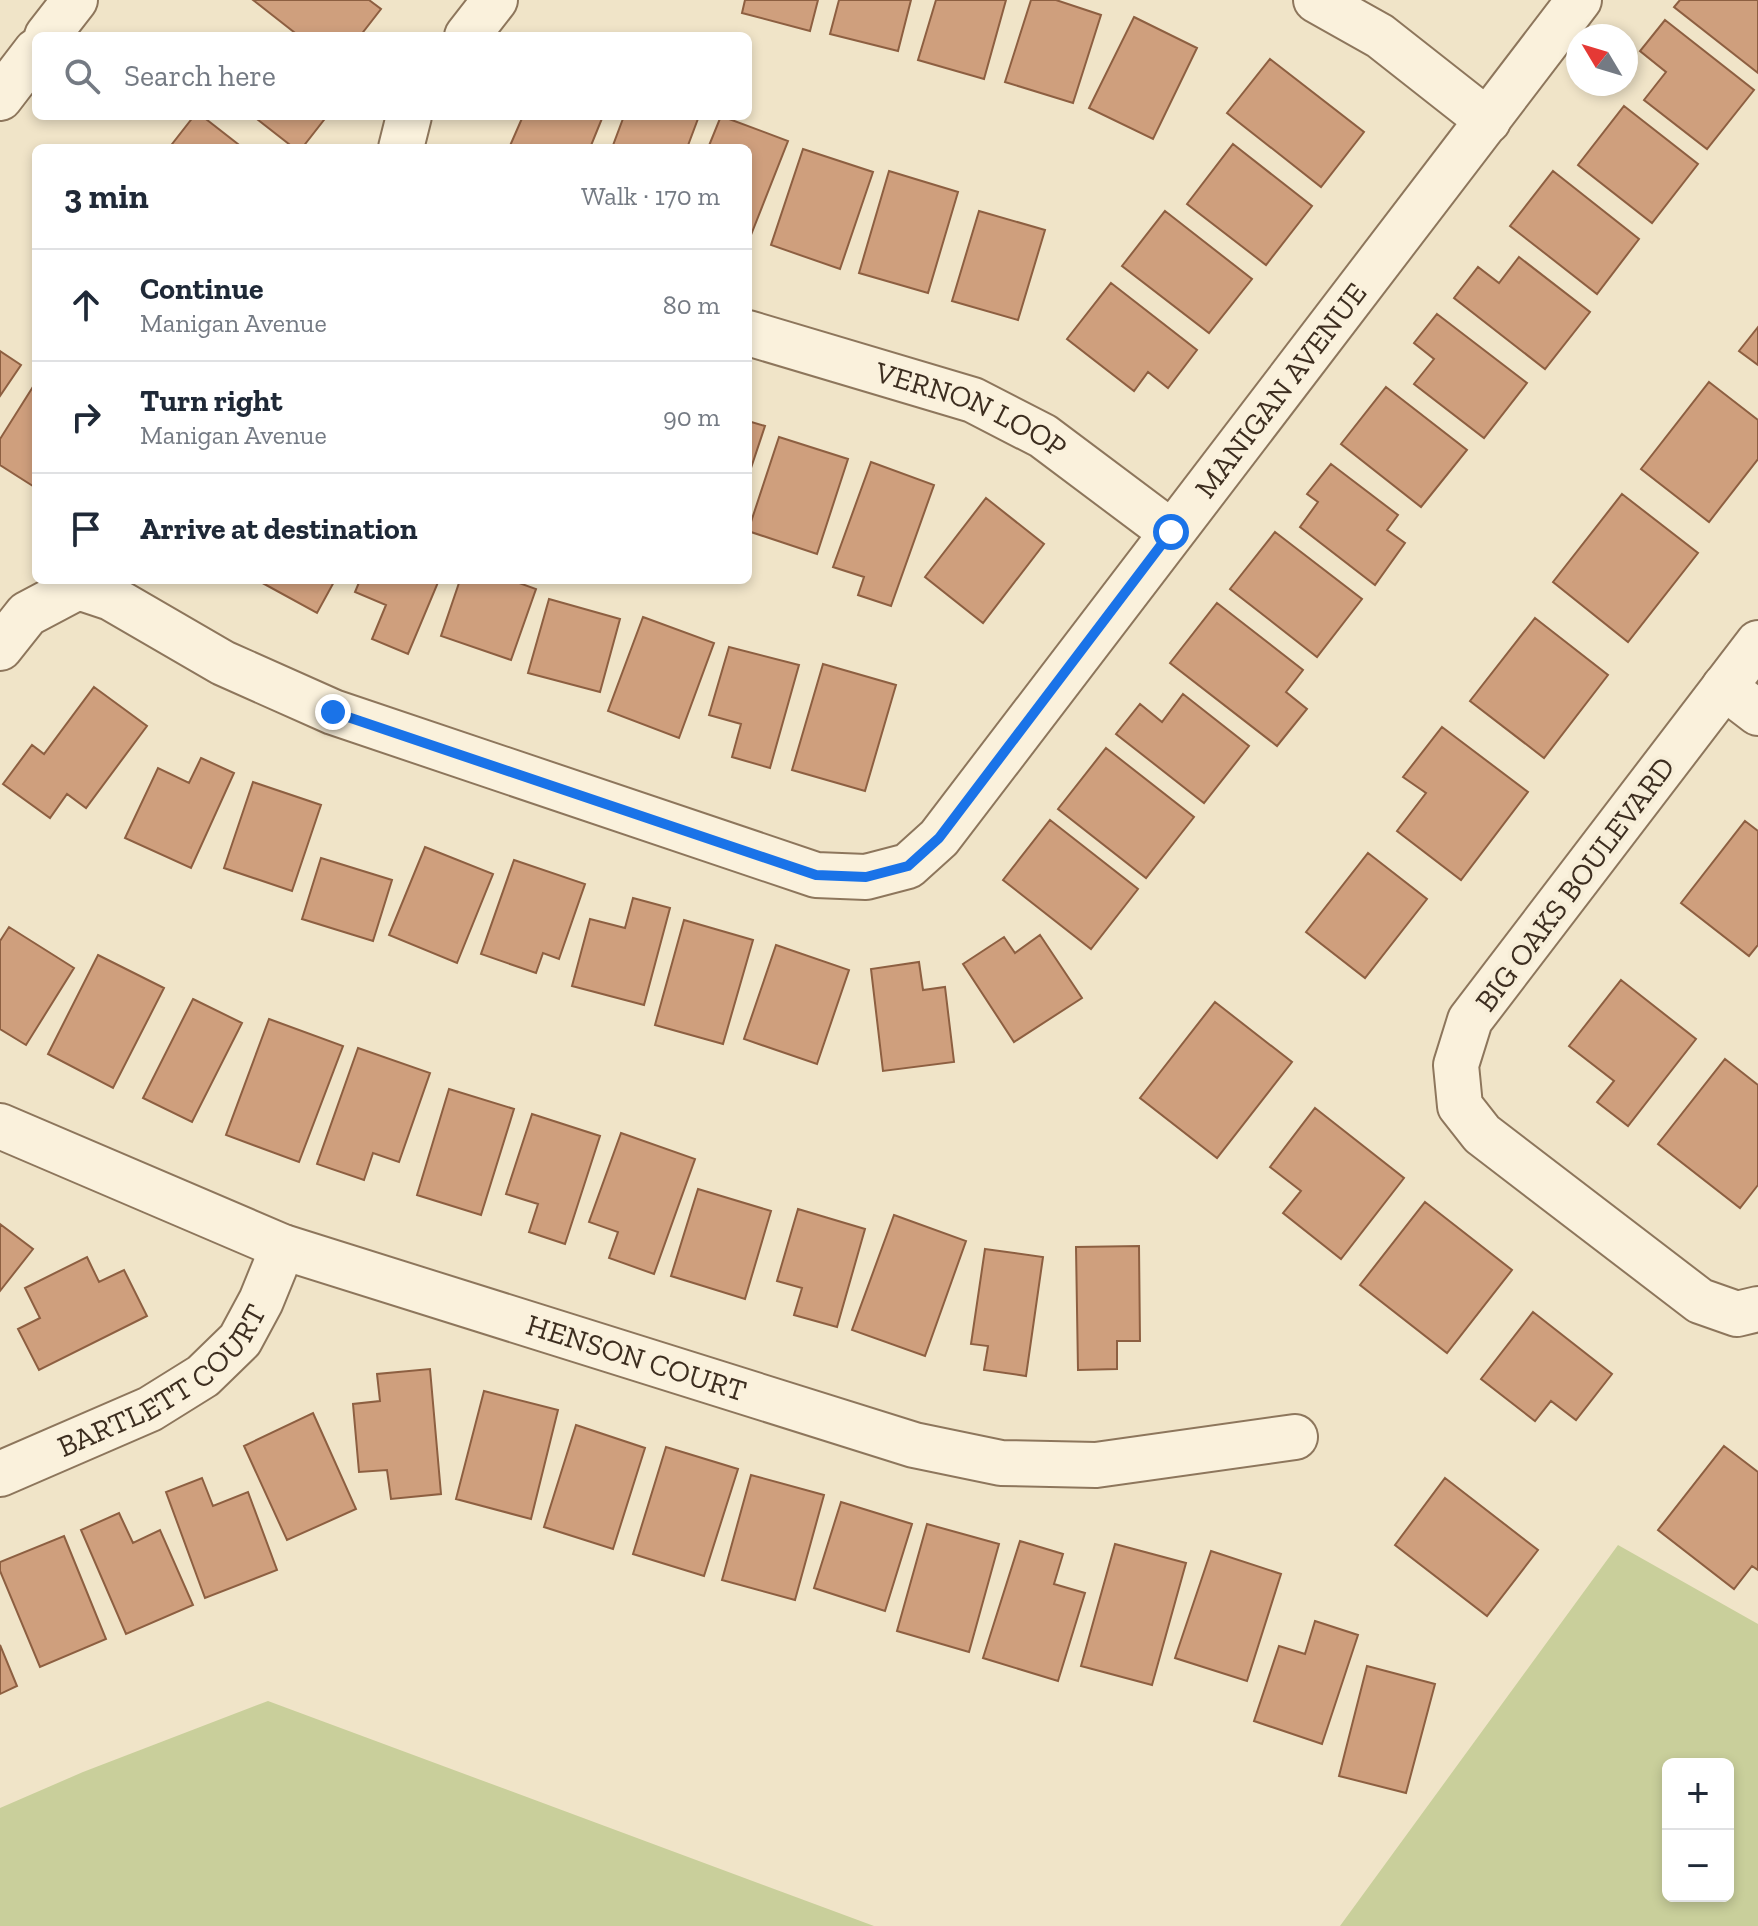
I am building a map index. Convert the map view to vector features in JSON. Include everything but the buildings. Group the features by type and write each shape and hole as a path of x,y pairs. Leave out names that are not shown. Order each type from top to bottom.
{"street":[{"path":"50,32 75,0"},
{"path":"470,32 495,0"},
{"path":"1316,0 1380,36 1488,121"},
{"name":"MANIGAN AVENUE","path":"0,648 27,614 78,587 111,598 223,663 333,712 816,875 866,877 908,866 939,838 1579,0"},
{"path":"0,98 32,56"},
{"path":"402,144 408,120"},
{"name":"VERNON LOOP","path":"752,334 973,400 1043,436 1171,532"},
{"name":"BIG OAKS BOULEVARD","path":"1758,643 1470,1020 1456,1065 1460,1106 1482,1134 1700,1301 1737,1314 1758,1309"},
{"path":"1724,687 1758,713"},
{"name":"HENSON COURT","path":"0,1126 283,1247 914,1445 1001,1463 1096,1465 1295,1437"},
{"name":"BARTLETT COURT","path":"0,1474 150,1409 203,1376 240,1340 261,1301 283,1247"}],"green space":[{"path":"1618,1545 1758,1624 1758,1926 1340,1926"},
{"path":"268,1701 874,1926 0,1926 0,1808 83,1772"}],"route":[{"path":"333,712 816,875 866,877 908,866 939,838 1171,532"}]}
